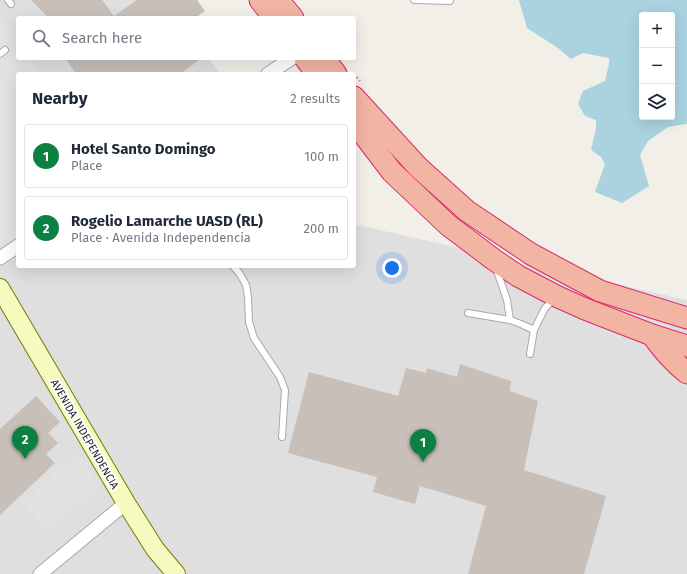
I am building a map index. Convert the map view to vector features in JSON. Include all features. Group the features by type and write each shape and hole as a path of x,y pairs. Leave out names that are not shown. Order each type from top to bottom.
{"highway":[{"path":"260,0 272,16"},
{"path":"278,0 291,16"},
{"path":"306,60 316,72"},
{"path":"326,60 334,72"},
{"path":"359,91 418,167 467,211 531,254 600,291 687,318"},
{"path":"356,125 392,172 448,224 493,259 518,276 585,309 652,335 687,346"},
{"path":"652,335 667,355 687,373"}],"main road":[{"name":"AVENIDA INDEPENDENCIA","path":"0,288 126,503 155,549 176,574"}],"street":[{"path":"271,72 289,60"},
{"path":"0,258 16,247"},
{"path":"40,574 126,503"}],"lane":[{"path":"414,0 450,2"},
{"path":"493,259 507,300 510,320"},
{"path":"234,268 240,274 246,285 249,322 254,338 280,377 285,390 282,436"},
{"path":"530,354 534,330 545,308 556,296"},
{"path":"468,313 510,320 534,330"}],"path":[{"path":"356,81 359,91"}],"shaded area":[{"path":"0,0 162,0 174,16 16,16 16,60 210,60 218,72 16,72 16,268 356,268 356,224 687,300 687,574 0,574"},
{"path":"0,15 16,38 16,60 30,60 39,72 16,72 16,236 0,247"},
{"path":"78,452 97,487 49,532 23,504"}],"water":[{"path":"519,0 687,0 687,124 668,127 648,141 640,155 649,186 622,203 595,192 605,164 601,157 591,150 596,128 596,120 585,116 578,104 583,91 605,81 609,58 583,53 571,59 558,48 527,28"}],"building":[{"path":"31,0 102,0 114,16 47,16"},
{"path":"137,0 197,0 205,11 198,16 114,16"},
{"path":"66,60 199,60 183,72 75,72"},
{"path":"460,364 511,381 510,391 538,401 524,470 606,496 584,574 468,574 486,506 420,486 415,504 373,492 377,477 288,453 309,372 398,396 406,368 426,373 427,368 457,377"},
{"path":"36,396 60,422 48,433 58,443 46,454 55,463 0,515 0,429"}],"place":[{"name":"Rogelio Lamarche UASD (RL)","path":"25,459"},
{"name":"Hotel Santo Domingo","path":"423,462"}]}
